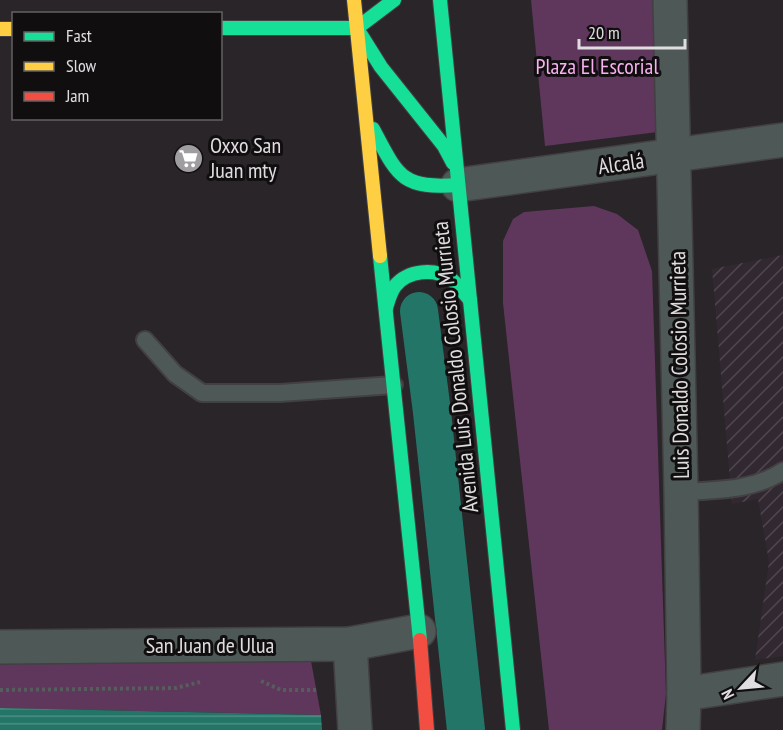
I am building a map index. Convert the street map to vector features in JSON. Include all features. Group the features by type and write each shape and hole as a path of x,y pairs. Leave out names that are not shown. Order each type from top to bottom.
{"main road":[{"path":"354,0 419,631 427,730"},
{"path":"222,28 357,28 394,0"},
{"name":"Avenida Luis Donaldo Colosio Murrieta","path":"440,0 513,730"},
{"path":"357,28 381,67 444,146 457,178 432,188 405,180 386,153 366,117"},
{"path":"386,308 390,294 398,283 409,275 423,272 437,272 449,278 470,300"}],"street":[{"name":"Luis Donaldo Colosio Murrieta","path":"670,0 681,492 683,730"},
{"name":"Alcalá","path":"457,178 675,156 783,140"},
{"name":"San Juan de Ulua","path":"0,647 351,644 419,631"},
{"path":"351,644 355,730"},
{"path":"684,694 783,679"}],"lane":[{"path":"145,340 175,374 202,393 280,393 394,385"},
{"path":"681,492 738,488 769,480 783,471"}],"path":[{"path":"0,690 176,688 208,680"},
{"path":"260,680 281,690 354,690"}],"shaded area":[{"path":"783,255 783,656 755,660 769,562 758,499 732,504 712,269"},
{"path":"0,708 321,715 322,730 0,730"}],"green space":[{"name":"Plaza El Escorial","path":"531,0 654,0 658,132 545,146"},
{"path":"594,206 617,214 638,230 652,271 666,694 662,730 549,730 503,303 503,241 513,219 524,212"},
{"path":"118,657 311,661 321,715 0,708 0,658"}],"waterway":[{"path":"419,311 466,730"}],"traffic: fast":[{"path":"357,28 394,0"},
{"path":"440,0 513,730"},
{"path":"222,28 357,28"},
{"path":"361,35 381,67 444,146 453,163"},
{"path":"373,129 389,158 404,176 424,185 458,185"},
{"path":"380,256 420,640"},
{"path":"386,308 395,286 407,277 422,272 437,273 451,279 470,300"}],"traffic: slow":[{"path":"354,0 380,256"},
{"path":"0,29 12,29"}],"traffic: jam":[{"path":"420,640 427,730"}],"place":[{"name":"Oxxo San Juan mty","path":"189,158"}]}
